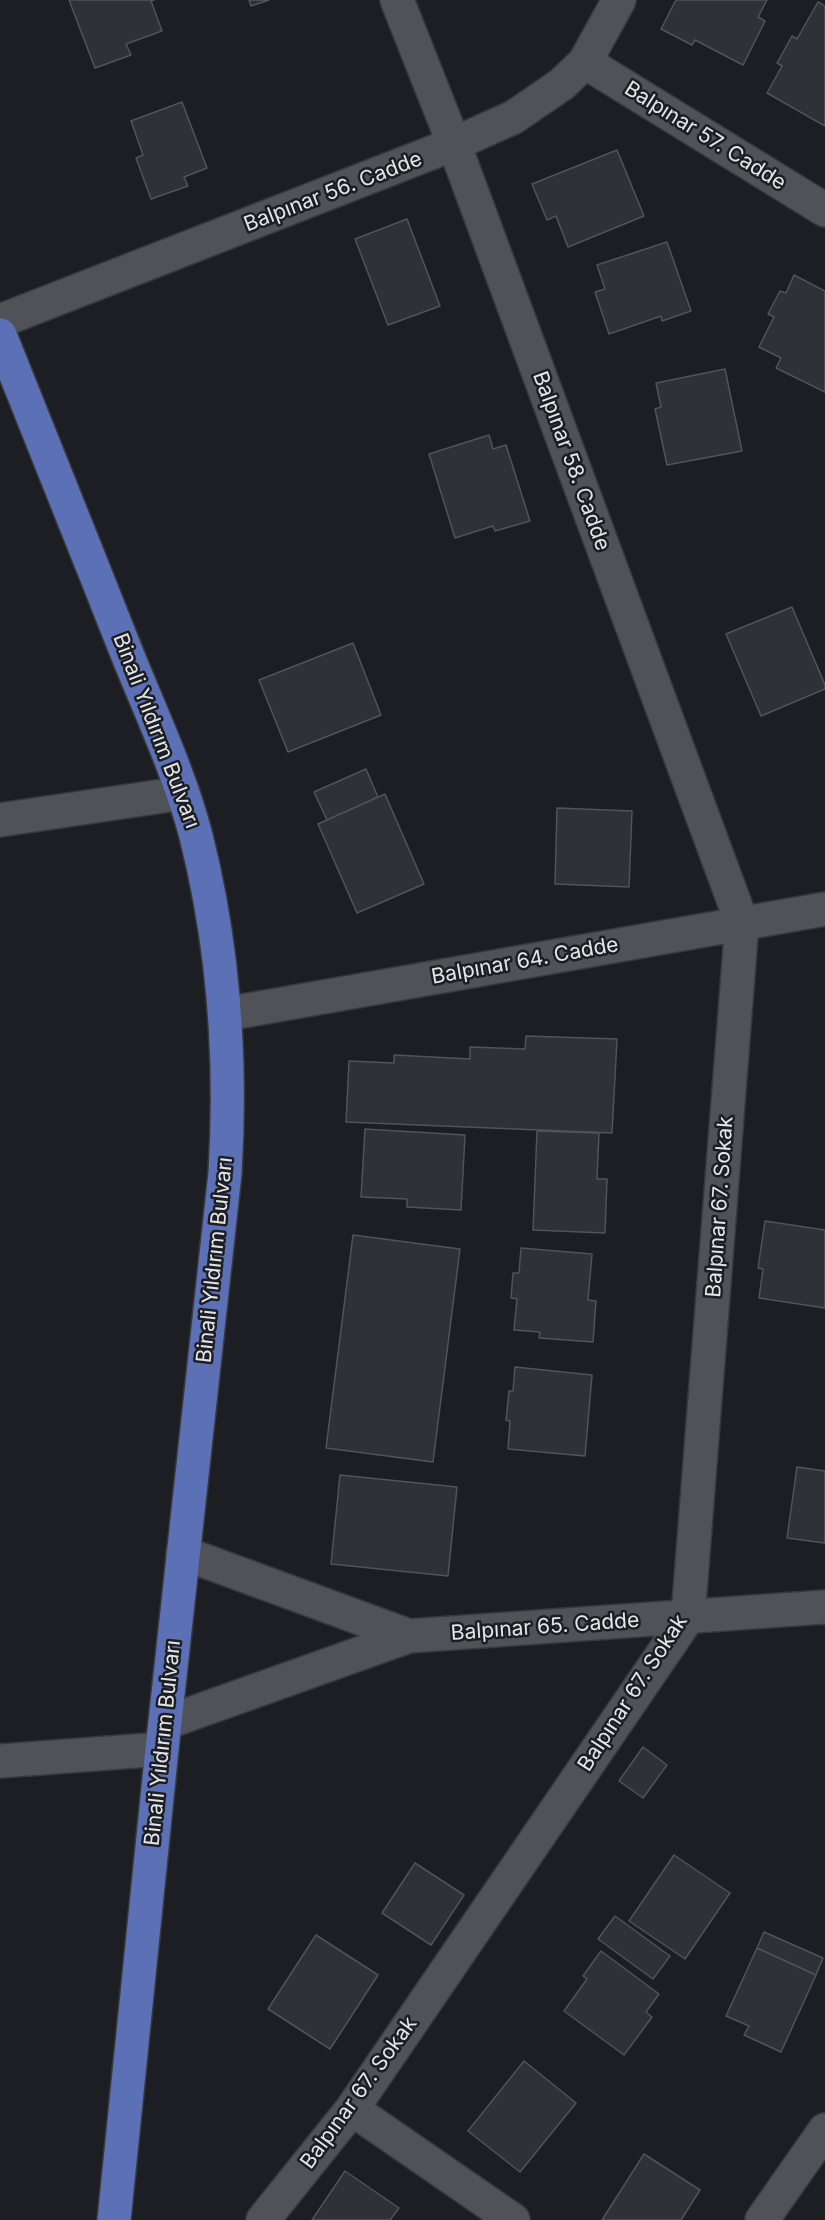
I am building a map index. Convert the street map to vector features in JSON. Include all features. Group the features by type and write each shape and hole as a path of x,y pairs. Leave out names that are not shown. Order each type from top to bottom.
{"main road":[{"name":"Binali Yıldırım Bulvarı","path":"0,334 183,793 207,886 220,961 226,1014 229,1117 225,1173 163,1736 114,2220"}],"street":[{"name":"Balpınar 58. Cadde","path":"398,0 454,144 742,924"},
{"name":"Balpınar 56. Cadde","path":"0,321 454,144 514,117 562,84 585,62 619,0"},
{"name":"Balpınar 57. Cadde","path":"585,62 825,210"},
{"path":"0,820 183,793"},
{"name":"Balpınar 64. Cadde","path":"226,1014 825,909"},
{"name":"Balpınar 67. Sokak","path":"263,2220 352,2109 688,1617 742,924"},
{"name":"Balpınar 65. Cadde","path":"183,1553 409,1636"},
{"name":"Balpınar 65. Cadde","path":"0,1761 163,1736 409,1636 825,1607"},
{"path":"352,2109 513,2220"},
{"path":"762,2220 825,2130"}],"building":[{"path":"69,0 154,0 151,1 162,31 126,44 131,55 95,68"},
{"path":"249,0 269,0 251,6"},
{"path":"676,0 767,0 758,17 765,21 743,65 695,40 692,45 661,29"},
{"path":"818,2 825,6 825,126 767,93 782,66 777,63 792,36 797,39"},
{"path":"182,102 207,168 184,177 188,186 151,199 136,158 143,155 131,121"},
{"path":"617,150 644,216 568,247 556,216 547,220 532,184"},
{"path":"407,219 440,306 388,325 355,239"},
{"path":"667,242 691,311 662,321 661,316 609,334 595,292 605,289 597,265"},
{"path":"794,275 825,291 825,392 776,368 781,358 759,347 774,317 768,314 780,291 786,293"},
{"path":"725,369 742,451 667,465 655,409 661,407 656,383"},
{"path":"489,435 493,449 506,445 530,521 495,531 493,526 455,538 429,454"},
{"path":"792,607 825,689 761,716 726,634"},
{"path":"353,643 381,715 288,752 259,680"},
{"path":"366,769 378,797 327,820 314,792"},
{"path":"385,794 424,884 357,913 318,824"},
{"path":"557,808 632,811 629,887 555,884"},
{"path":"526,1036 617,1039 612,1133 346,1122 349,1061 394,1063 394,1055 470,1059 470,1047 525,1049"},
{"path":"365,1129 465,1135 461,1210 407,1207 407,1199 361,1197"},
{"path":"537,1131 599,1133 597,1179 607,1179 605,1233 533,1230"},
{"path":"765,1221 825,1230 825,1308 759,1298 763,1269 758,1268"},
{"path":"353,1235 460,1249 433,1462 326,1448"},
{"path":"521,1248 592,1254 588,1300 596,1301 593,1342 539,1338 540,1332 514,1330 517,1299 511,1298 513,1273 519,1273"},
{"path":"515,1367 592,1375 585,1456 508,1449 510,1421 506,1420 509,1391 513,1391"},
{"path":"797,1467 825,1471 825,1543 787,1538"},
{"path":"340,1475 457,1487 448,1576 331,1564"},
{"path":"643,1747 667,1765 643,1798 619,1781"},
{"path":"674,1855 730,1893 685,1959 629,1921"},
{"path":"415,1863 464,1895 431,1945 382,1913"},
{"path":"615,1916 670,1956 653,1979 598,1939"},
{"path":"764,1932 823,1958 816,1975 757,1948"},
{"path":"316,1935 378,1975 330,2049 268,2009"},
{"path":"757,1948 816,1975 781,2052 744,2035 749,2026 726,2016"},
{"path":"601,1951 659,1994 646,2012 652,2017 624,2055 564,2011 587,1979 583,1976"},
{"path":"524,2061 576,2103 520,2172 468,2131"},
{"path":"644,2154 700,2190 681,2220 602,2220"},
{"path":"345,2171 399,2208 390,2220 312,2220"}]}
